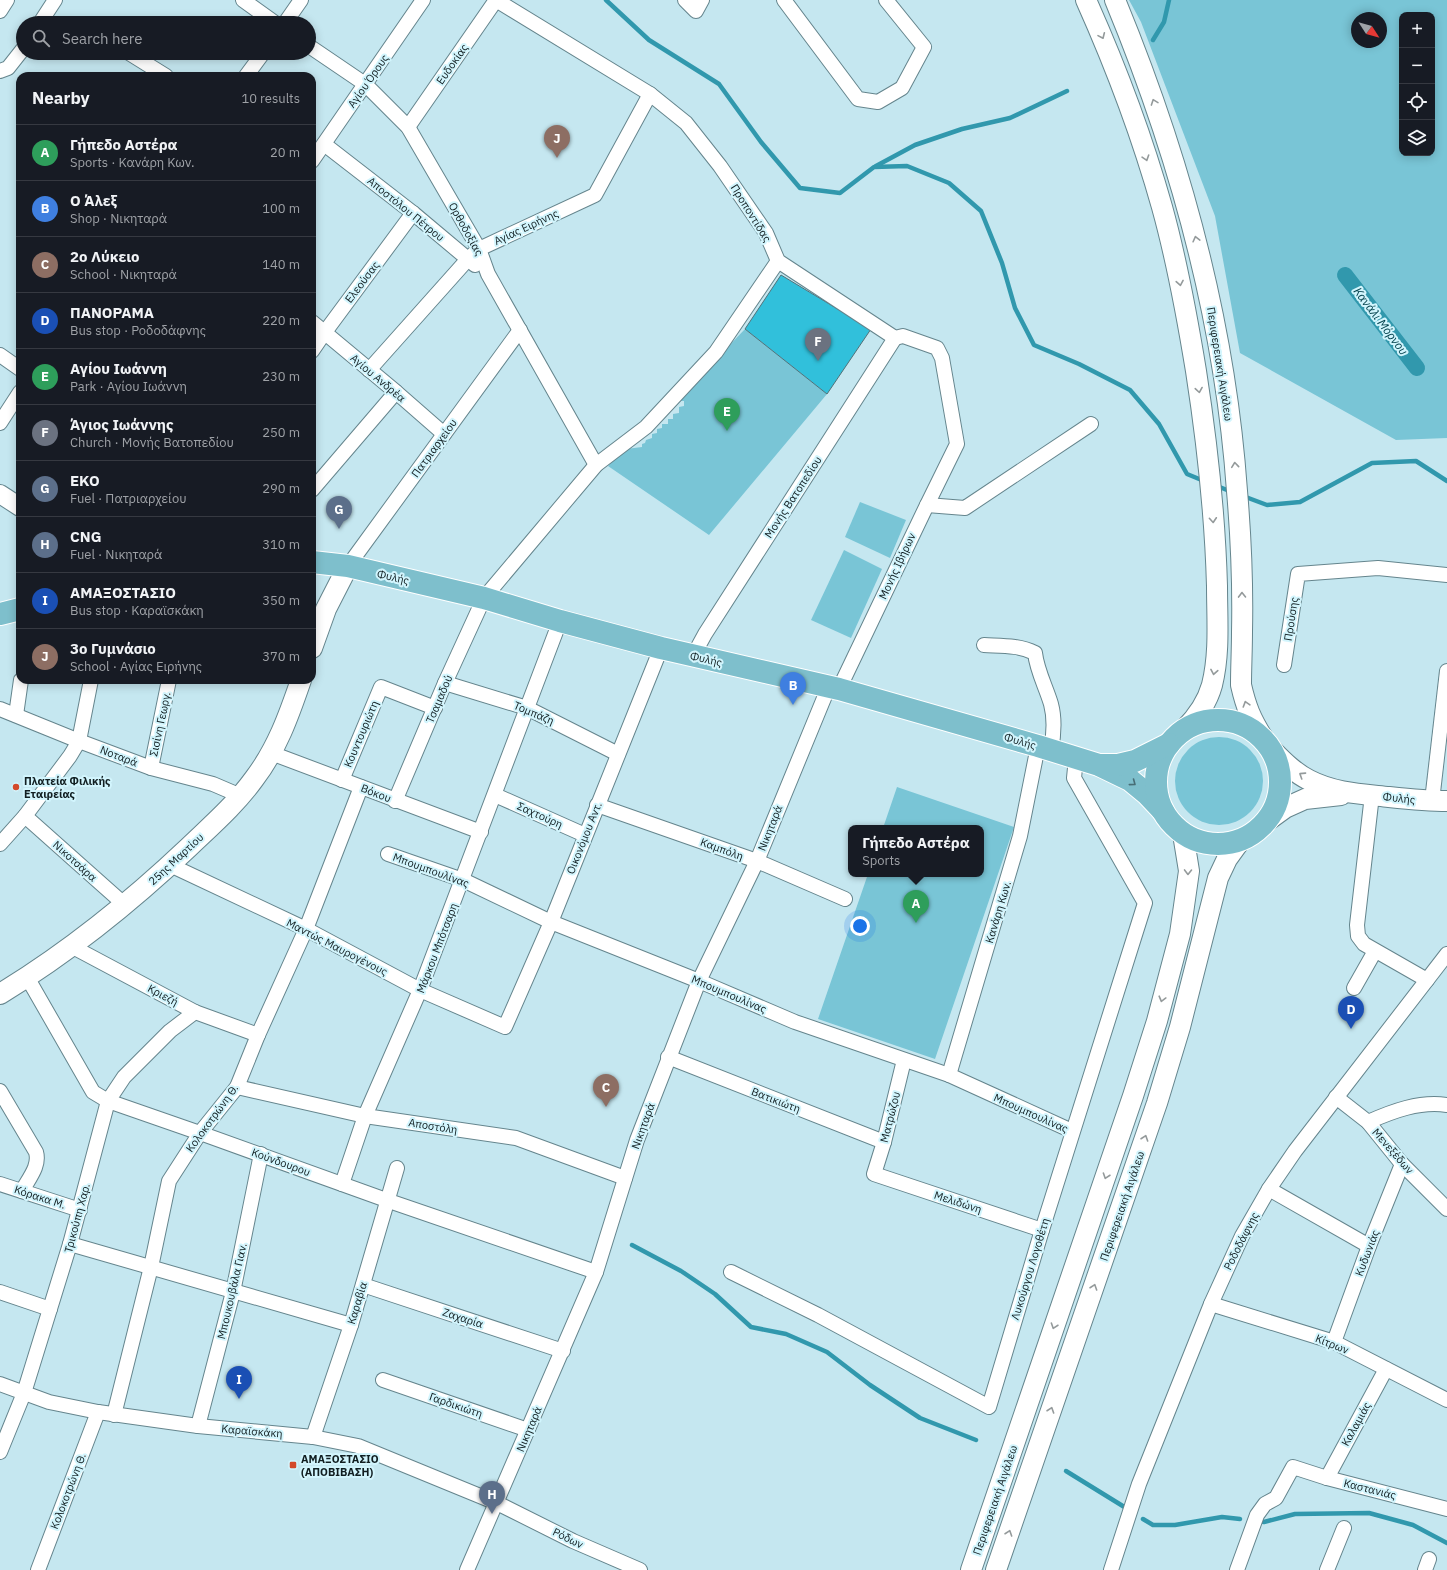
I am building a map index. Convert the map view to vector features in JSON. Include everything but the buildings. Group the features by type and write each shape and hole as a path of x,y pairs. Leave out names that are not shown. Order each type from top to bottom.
{"main road":[{"path":"1086,0 1109,52 1138,131 1162,206 1179,277 1204,422 1212,492 1216,562 1217,633 1216,663 1212,685 1205,704 1196,718 1177,737 1158,765 1156,788 1163,811 1172,824 1183,834 1201,842 1221,844 1240,841 1255,832 1267,821 1276,805 1281,787 1279,768 1268,745 1246,726 1226,720 1204,721 1177,737"},
{"name":"Περιφερειακή Αιγάλεω","path":"1114,0 1132,41 1161,120 1185,197 1204,272 1230,417 1237,489 1242,561 1242,685 1245,704 1253,722 1268,745"},
{"name":"Φυλής","path":"316,562 348,566 484,598 560,621 692,656 834,688 1044,748 1099,765 1130,780 1147,794 1163,811"},
{"path":"316,637 326,609 348,566"},
{"path":"0,614 16,610"},
{"name":"25ης Μαρτίου","path":"0,994 72,946 125,905 170,865 241,796 271,753 285,726 300,684"},
{"name":"Φυλής","path":"1099,765 1118,765 1134,760 1177,737"},
{"name":"Φυλής","path":"1268,745 1291,769 1308,780 1351,794"},
{"name":"Φυλής","path":"1267,821 1285,808 1305,799 1351,794 1440,801"},
{"name":"Περιφερειακή Αιγάλεω","path":"971,1570 1128,1111 1157,1021 1180,934 1186,898 1189,871 1183,834"},
{"name":"Περιφερειακή Αιγάλεω","path":"996,1570 1157,1103 1180,1027 1218,878 1227,859 1240,841"}],"street":[{"path":"0,11 7,0"},
{"path":"45,16 56,0"},
{"path":"242,0 265,16"},
{"path":"290,16 301,0"},
{"name":"Αγίου Όρους","path":"316,155 423,0"},
{"name":"Προποντίδας","path":"496,0 650,94 686,123 720,166 766,233 778,261"},
{"name":"Ευδοκίας","path":"408,127 496,0"},
{"path":"685,0 699,5"},
{"path":"784,0 858,99 878,102 902,88 924,47 886,0"},
{"name":"Ορθοδοξίας","path":"316,51 365,84 408,127 479,248 488,274 596,465"},
{"path":"0,71 8,68 16,57"},
{"path":"140,60 160,72"},
{"path":"249,72 258,60"},
{"name":"Αγίας Ειρήνης","path":"369,370 479,248 595,195 650,94"},
{"name":"Αποστόλου Πέτρου","path":"324,144 413,213 488,274"},
{"name":"Ελεούσας","path":"316,345 413,213"},
{"path":"778,261 895,338"},
{"name":"Τσαμαδού","path":"395,800 445,683 484,598 596,465 646,427 716,352 778,261"},
{"name":"Αγίου Ανδρέα","path":"316,325 444,434"},
{"name":"Πατριαρχείου","path":"348,566 520,330"},
{"name":"Μονής Ιβήρων","path":"834,688 957,444 942,358 937,348 903,336 895,338"},
{"name":"Μονής Βατοπεδίου","path":"692,656 895,338"},
{"path":"0,355 16,366"},
{"path":"316,485 396,392"},
{"path":"0,423 16,398"},
{"path":"927,505 965,508 1092,424"},
{"path":"0,494 16,504"},
{"name":"Προύσης","path":"1284,665 1298,574 1378,568 1447,575"},
{"name":"Μάρκου Μπότσαρη","path":"342,1184 365,1116 420,990 560,621"},
{"name":"Κανάρη Κων.","path":"949,1075 1020,836 1044,748 1053,736 1054,718 1051,703 1036,663 1035,653 1025,649 1013,647 984,645"},
{"name":"Οικονόμου Αντ.","path":"505,1027 551,922 661,648"},
{"path":"1440,801 1447,671"},
{"name":"Τομπάζη","path":"445,683 527,708 618,754"},
{"path":"16,715 20,684"},
{"path":"0,844 25,816 70,756 79,741 90,684"},
{"name":"Σισίνη Γεωργ.","path":"151,768 168,684"},
{"name":"Κουντουριώτη","path":"342,780 381,687 435,708"},
{"name":"Νικηταρά","path":"467,1570 498,1503 596,1272 637,1140 668,1057 699,981 757,861 834,688"},
{"name":"Νοταρά","path":"0,709 151,768 213,784 241,796"},
{"name":"Βόκου","path":"271,753 481,832"},
{"name":"Λυκούργου Λογοθέτη","path":"731,1272 818,1315 989,1407 1072,1131 1145,903 1074,778 1076,758"},
{"name":"Κολοκοτρώνη Θ.","path":"114,1415 151,1267 169,1181 200,1132 237,1087 258,1035 306,930 361,787"},
{"name":"Σαχτούρη","path":"495,795 585,835"},
{"path":"1372,795 1357,926 1358,936 1364,944 1427,980"},
{"name":"Καμπόλη","path":"597,805 757,861 845,899"},
{"name":"Νικοτσάρα","path":"25,816 125,905"},
{"name":"Μπουμπουλίνας","path":"388,854 463,880 551,922 699,981 795,1022 949,1075 1072,1131"},
{"name":"Μαντώς Μαυρογένους","path":"170,865 306,930 420,990 505,1027"},
{"name":"Κριεζή","path":"72,946 195,1012 258,1035"},
{"path":"1354,988 1375,951"},
{"name":"Ροδοδάφνης","path":"1111,1570 1139,1484 1211,1304 1242,1236 1269,1189 1295,1151 1427,980 1446,958"},
{"name":"Κούνδουρου","path":"27,977 93,1092 108,1101 200,1132 389,1201 596,1272"},
{"name":"Τρικούπη Χαρ.","path":"0,1452 24,1393 70,1244 108,1101 124,1077 170,1031 195,1012"},
{"name":"Βατικιώτη","path":"668,1057 884,1142"},
{"name":"Ματρώζου","path":"874,1174 884,1142 904,1060"},
{"name":"Αποστόλη","path":"237,1087 365,1116 516,1138 625,1178"},
{"path":"0,1091 36,1152 36,1166 22,1191"},
{"name":"Μενεξέδων","path":"1336,1097 1368,1122 1402,1164 1447,1209"},
{"path":"1368,1122 1388,1113 1425,1104 1447,1105"},
{"name":"Μπουκουβάλα Γιαν.","path":"198,1426 233,1292 261,1154"},
{"name":"Κυδωνιάς","path":"1334,1342 1369,1246 1402,1164"},
{"name":"Καραβία","path":"313,1437 351,1325 389,1201 397,1168"},
{"name":"Μελιδώνη","path":"874,1174 1042,1230"},
{"name":"Κόρακα Μ.","path":"0,1184 80,1210"},
{"path":"1269,1189 1369,1246"},
{"path":"70,1244 351,1325"},
{"name":"Ζαχαρία","path":"363,1285 562,1351"},
{"path":"0,1292 50,1309"},
{"name":"Κίτρων","path":"1211,1304 1334,1342 1447,1400"},
{"name":"Καλαμιάς","path":"1327,1478 1386,1369"},
{"name":"Γαρδικιώτη","path":"383,1380 528,1430"},
{"name":"Καραϊσκάκη","path":"0,1384 49,1402 114,1415 198,1426 313,1437 358,1446 498,1503"},
{"name":"Κολοκοτρώνη Θ.","path":"38,1570 98,1412"},
{"name":"Καστανιάς","path":"1237,1570 1257,1515 1265,1504 1276,1498 1293,1467 1327,1478 1447,1509"},
{"name":"Ρόδων","path":"498,1503 573,1541 640,1570"},
{"path":"1327,1570 1344,1528"}],"shaded area":[{"path":"1129,0 1447,0 1447,438 1396,440 1240,353 1215,216 1141,22"},
{"path":"745,329 827,394 709,535 608,466 626,449 642,447 642,444 645,443 646,440 652,438 652,434 657,433 657,429 662,428 662,424 668,424 668,419 673,419 673,414 679,413 679,407 684,406 684,401 676,401"},
{"path":"860,502 906,520 890,558 845,537"},
{"path":"844,550 882,569 851,638 811,620"},
{"path":"1219,737 1236,741 1250,750 1259,764 1263,781 1259,798 1250,812 1236,821 1219,825 1202,821 1188,812 1179,798 1175,781 1179,764 1188,750 1202,741"},
{"path":"897,787 1014,827 935,1059 818,1019 867,877 984,877 984,825 884,825"}],"waterway":[{"path":"606,0 649,40 719,84 761,142 800,188 840,193 874,167 907,166 949,183 981,211 1002,263 1015,308 1034,345 1079,364 1130,390 1159,424 1187,474 1204,481"},
{"path":"1153,40 1164,22 1169,0"},
{"path":"876,166 915,145 962,129 1010,118 1067,91"},
{"name":"Κανάλι Μόρνου","path":"1345,275 1417,368"},
{"path":"1243,496 1267,505 1300,502 1372,463 1416,461 1447,481"},
{"path":"1217,486 1232,492"},
{"path":"632,1245 681,1271 715,1294 751,1327 786,1334 827,1352 870,1385 920,1418 976,1440"},
{"path":"1066,1471 1126,1508"},
{"path":"1259,1521 1264,1522 1295,1514 1369,1513 1413,1525 1447,1543"},
{"path":"1143,1519 1153,1525 1175,1525 1222,1517 1240,1519"}],"place":[{"name":"3ο Γυμνάσιο","path":"557,158"},
{"name":"Άγιος Ιωάννης","path":"818,361"},
{"name":"Αγίου Ιωάννη","path":"727,431"},
{"name":"EKO","path":"339,529"},
{"name":"Ο Άλεξ","path":"793,705"},
{"name":"Πλατεία Φιλικής Εταιρείας","path":"16,787"},
{"name":"Γήπεδο Αστέρα","path":"916,923"},
{"name":"ΠΑΝΟΡΑΜΑ","path":"1351,1029"},
{"name":"2ο Λύκειο","path":"606,1107"},
{"name":"ΑΜΑΞΟΣΤΑΣΙΟ","path":"239,1399"},
{"name":"ΑΜΑΞΟΣΤΑΣΙΟ (ΑΠΟΒΙΒΑΣΗ)","path":"293,1465"},
{"name":"CNG","path":"492,1514"}]}
